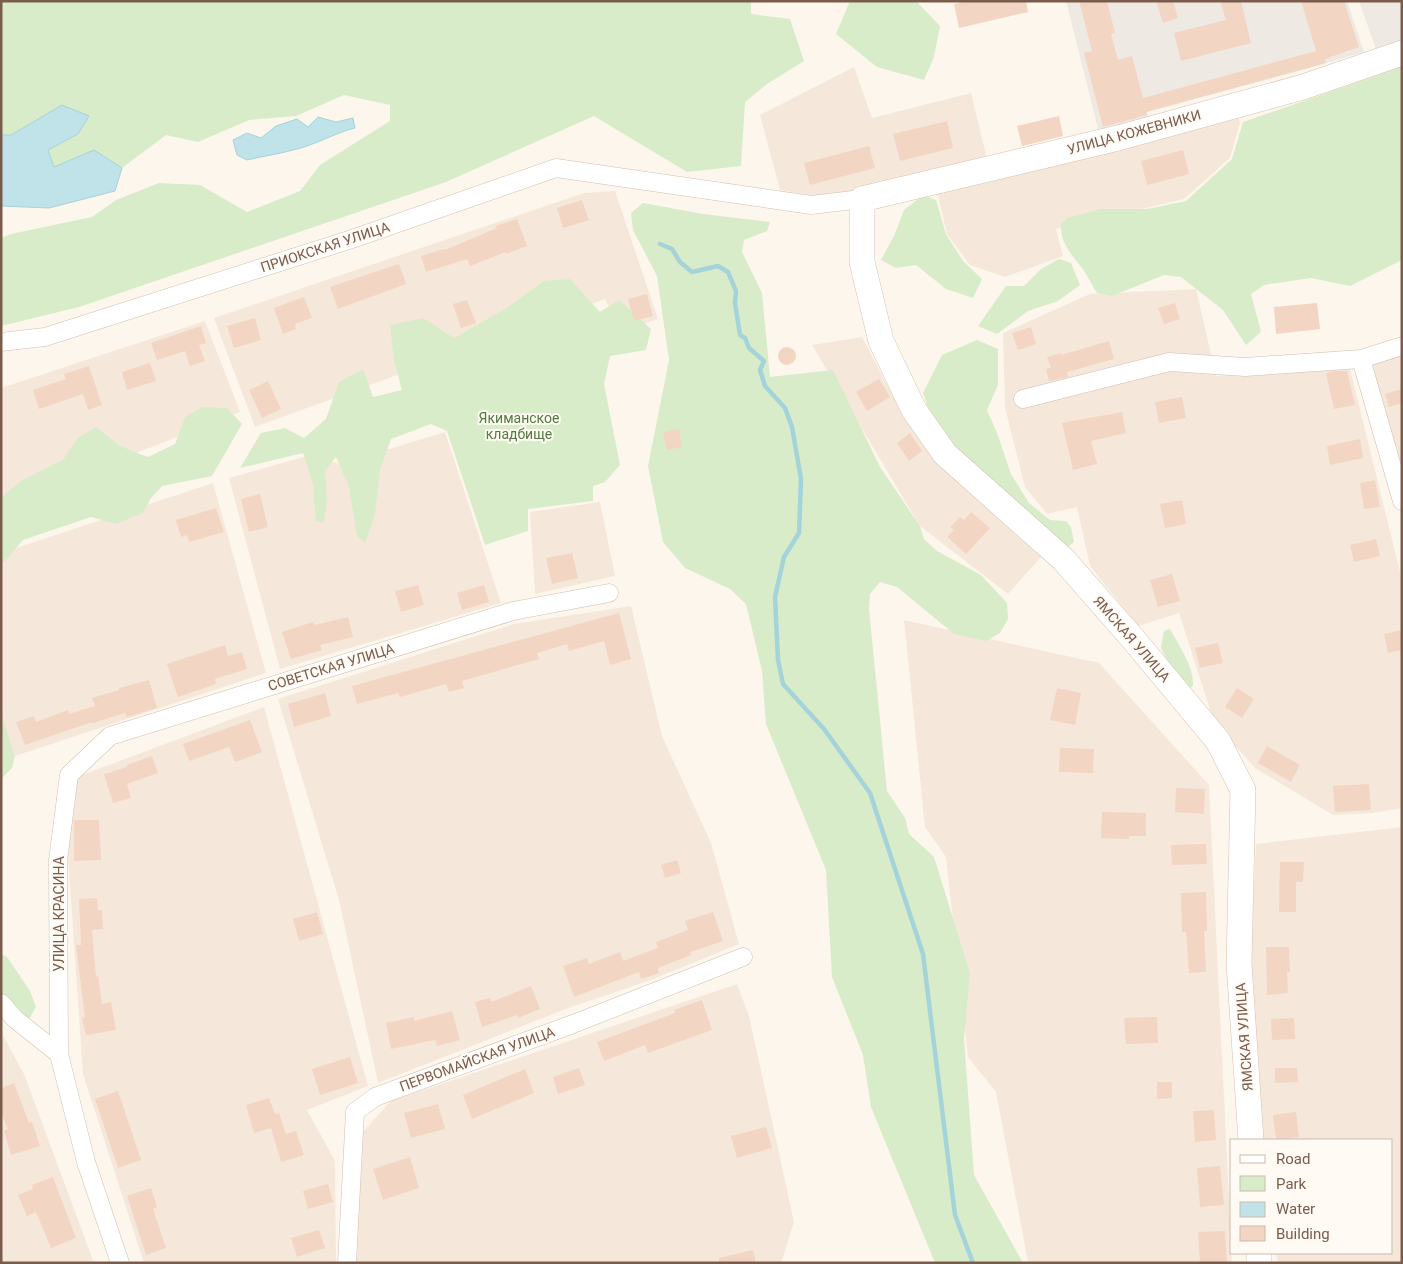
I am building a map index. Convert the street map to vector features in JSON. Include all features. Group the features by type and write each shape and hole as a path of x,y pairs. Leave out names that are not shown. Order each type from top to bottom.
{"street":[{"name":"УЛИЦА КОЖЕВНИКИ","path":"862,199 1118,138 1303,87 1402,53"},
{"name":"ПРИОКСКАЯ УЛИЦА","path":"1,342 45,337 352,239 556,168 811,204 862,199"},
{"name":"ЯМСКАЯ УЛИЦА","path":"862,199 862,262 881,341 914,410 945,454 1063,559 1127,632 1218,741 1243,790 1239,964 1251,1139"},
{"path":"1023,399 1170,362 1245,367 1361,359 1402,346"},
{"path":"1361,359 1402,501"},
{"name":"СОВЕТСКАЯ УЛИЦА","path":"68,775 110,736 513,611 609,593"},
{"name":"УЛИЦА КРАСИНА","path":"68,775 58,860 58,1054 86,1162 120,1263"},
{"name":"ПЕРВОМАЙСКАЯ УЛИЦА","path":"346,1263 355,1112 375,1097 573,1024 743,957"},
{"path":"1,1004 15,1019 58,1054"}],"shaded area":[{"path":"1066,1 1347,1 1364,52 1147,112 1148,117 1104,128 1099,133"},
{"path":"1359,1 1402,1 1402,44 1377,52"},
{"path":"854,67 872,118 971,93 987,159 865,192 818,196 780,190 760,115"},
{"path":"1237,113 1240,123 1230,158 1184,199 1056,229 1063,256 1005,277 970,265 947,234 937,191"},
{"path":"615,191 658,319 621,331 605,299 255,427 214,318 584,193"},
{"path":"1196,289 1216,376 1349,365 1402,580 1402,808 1372,813 1333,815 1255,768 1214,722 1179,613 1138,626 1090,566 1077,507 1047,514 1025,487 1005,408 1003,333 1090,294"},
{"path":"205,321 240,412 134,454 1,495 1,388"},
{"path":"862,337 906,421 928,450 1042,556 1008,594 920,526 812,345"},
{"path":"1402,353 1402,466 1369,363"},
{"path":"445,432 501,603 280,669 229,478 311,455 340,464"},
{"path":"213,483 266,673 15,756 1,713 1,553"},
{"path":"600,502 615,576 535,594 530,512"},
{"path":"631,606 662,736 711,843 739,944 651,980 568,1008 378,1083 339,900 278,699 514,624"},
{"path":"904,620 1099,663 1209,785 1230,1254 1232,1254 1232,1263 1028,1262 996,1092 968,1057 946,857 925,827"},
{"path":"264,707 368,1086 307,1110 335,1161 336,1263 144,1263 83,1074 66,826 74,778"},
{"path":"1402,827 1402,1263 1278,1263 1276,1254 1393,1254 1393,1139 1262,1139 1250,965 1256,844"},
{"path":"737,984 749,1016 794,1222 781,1263 354,1263 360,1135 391,1101"},
{"path":"1,1032 24,1074 94,1263 1,1263"}],"green space":[{"path":"1,1 751,1 751,14 790,19 804,61 767,84 745,102 741,166 687,172 594,116 446,182 79,307 1,326 1,238 11,234 92,217 116,200 159,183 200,185 247,212 300,191 320,165 390,121 390,105 344,95 296,116 249,120 198,142 166,135 122,168 94,150 54,167 48,150 78,134 62,105 11,135 1,135"},
{"path":"850,1 916,1 940,26 934,57 924,80 877,67 836,34"},
{"path":"1402,67 1402,260 1350,286 1311,278 1264,285 1251,294 1261,332 1246,345 1223,310 1181,277 1164,275 1112,296 1097,293 1062,238 1061,224 1067,218 1101,209 1147,209 1186,201 1232,159 1243,122"},
{"path":"923,195 936,200 946,234 963,261 982,279 973,298 946,289 916,265 896,268 881,260 894,236 904,210"},
{"path":"643,203 703,214 770,222 767,231 744,240 742,252 762,293 770,377 833,370 880,467 920,526 924,539 937,551 981,575 1007,603 1008,619 1000,633 986,641 954,634 897,587 880,582 870,594 869,609 887,791 905,818 909,834 934,857 970,973 964,1039 974,1175 1023,1263 935,1263 871,1107 863,1055 832,977 826,870 766,724 762,671 746,604 730,589 685,568 663,542 648,466 669,360 657,276 633,230 631,213"},
{"path":"1059,259 1071,263 1080,285 1058,301 1028,311 997,334 978,326 1006,286 1024,286 1041,269"},
{"name":"Якиманское кладбище","path":"570,279 600,312 619,300 651,329 646,350 610,356 604,384 620,465 605,482 593,486 593,501 528,509 528,531 485,545 447,431 431,424 391,439 380,470 375,514 365,543 357,536 349,487 336,457 325,471 327,499 324,523 316,521 313,484 303,453 240,468 261,433 285,428 304,438 326,419 339,382 363,369 373,397 402,390 394,360 390,325 423,318 454,338 505,309 544,281"},
{"path":"977,340 998,349 998,385 987,410 1011,474 1029,503 1050,520 1066,521 1071,527 1074,542 1068,547 982,479 932,420 923,393 942,355"},
{"path":"202,407 227,408 242,424 212,476 162,486 151,498 143,513 116,524 91,517 23,540 6,560 1,563 1,497 21,481 63,460 78,438 96,427 120,446 148,457 175,444 185,417"},
{"path":"1170,629 1191,671 1193,686 1190,688 1177,680 1161,648 1164,631"},
{"path":"1,713 15,756 12,768 1,779"},
{"path":"1,954 7,957 30,991 36,1007 29,1019 15,1011 1,992"}],"water":[{"path":"62,105 89,116 78,134 48,150 54,167 94,150 122,168 115,191 49,208 1,206 1,135 11,135"},
{"path":"318,117 336,122 353,118 355,128 304,147 284,152 247,160 237,155 233,140 247,133 261,138 276,126 297,119 308,127"}],"building":[{"path":"967,1 1026,1 1028,12 959,28 954,4"},
{"path":"1079,1 1107,1 1115,33 1111,34 1118,60 1132,56 1143,98 1316,51 1301,1 1344,1 1359,47 1325,59 1326,63 1146,112 1147,115 1103,127 1084,53 1092,51"},
{"path":"1156,1 1173,1 1178,18 1163,23"},
{"path":"1220,1 1241,1 1251,43 1181,61 1174,33 1226,20"},
{"path":"1059,116 1063,136 1022,146 1017,126"},
{"path":"947,121 953,148 900,161 893,134"},
{"path":"869,146 875,168 810,185 804,163"},
{"path":"1183,150 1189,174 1147,185 1141,161"},
{"path":"582,200 589,220 563,228 557,208"},
{"path":"517,219 527,246 470,266 467,259 426,272 421,256 445,250 497,228 496,226"},
{"path":"399,264 406,284 338,309 330,287"},
{"path":"647,294 653,316 634,321 628,299"},
{"path":"304,297 312,318 295,324 296,329 283,334 274,308"},
{"path":"467,300 476,323 461,328 453,304"},
{"path":"1175,303 1180,319 1164,324 1158,308"},
{"path":"1317,303 1320,329 1276,334 1274,307"},
{"path":"255,318 261,340 234,348 227,326"},
{"path":"201,326 206,343 199,345 205,361 190,366 185,351 157,360 151,343"},
{"path":"1031,327 1036,344 1018,350 1012,333"},
{"path":"1109,341 1114,359 1067,372 1068,377 1049,381 1046,369 1051,368 1047,357 1061,353 1061,355"},
{"path":"787,347 793,350 796,356 793,362 787,365 781,362 778,356 781,350"},
{"path":"150,363 156,381 127,390 122,372"},
{"path":"89,366 102,405 88,410 83,394 39,409 33,390 66,379 64,374"},
{"path":"1347,371 1355,405 1334,409 1326,373"},
{"path":"879,379 890,397 867,411 856,392"},
{"path":"268,381 281,409 262,418 249,390"},
{"path":"1402,389 1402,403 1389,407 1385,394"},
{"path":"1182,397 1186,418 1159,423 1155,402"},
{"path":"1122,412 1126,433 1091,441 1097,464 1073,470 1062,423"},
{"path":"679,429 682,447 667,450 663,432"},
{"path":"910,433 922,451 909,461 897,443"},
{"path":"1360,439 1363,458 1330,465 1327,446"},
{"path":"1375,480 1380,507 1364,509 1360,483"},
{"path":"260,494 268,527 249,532 241,499"},
{"path":"1182,500 1186,524 1165,528 1160,504"},
{"path":"216,508 224,532 189,542 187,535 181,537 176,520"},
{"path":"971,512 990,528 966,554 947,537 954,530 950,527 960,517 964,520"},
{"path":"1376,539 1380,556 1354,562 1350,545"},
{"path":"572,553 578,578 552,584 546,558"},
{"path":"1172,574 1180,601 1158,607 1150,580"},
{"path":"418,585 424,605 401,612 395,591"},
{"path":"484,585 489,602 462,610 457,593"},
{"path":"619,613 631,659 610,665 604,641 569,651 567,644 537,653 539,659 462,681 464,688 449,692 446,684 400,697 398,693 357,704 352,686"},
{"path":"348,617 353,637 320,645 322,650 291,659 282,632 313,622 314,625"},
{"path":"1402,630 1402,650 1388,653 1384,634"},
{"path":"1218,643 1223,663 1200,668 1195,648"},
{"path":"225,645 228,656 242,652 247,669 215,679 216,684 178,697 167,664"},
{"path":"149,680 157,708 127,717 125,713 92,722 25,745 16,722 34,716 36,722 68,710 69,714 95,706 92,698"},
{"path":"1057,688 1081,693 1075,725 1050,720"},
{"path":"1237,688 1254,699 1242,718 1225,707"},
{"path":"325,693 331,716 294,727 288,704"},
{"path":"250,720 262,752 235,762 229,747 189,761 183,744"},
{"path":"1267,746 1300,765 1291,782 1258,763"},
{"path":"1060,748 1094,749 1093,773 1059,772"},
{"path":"152,756 158,773 127,784 131,798 113,803 104,774 127,767 127,765"},
{"path":"1369,784 1371,810 1335,812 1333,786"},
{"path":"1176,788 1205,789 1204,814 1175,812"},
{"path":"1102,812 1146,813 1146,836 1129,836 1129,839 1101,838"},
{"path":"74,820 99,820 101,860 74,861"},
{"path":"1206,844 1207,864 1172,865 1171,845"},
{"path":"677,860 681,873 665,878 661,865"},
{"path":"1280,862 1304,862 1303,882 1296,882 1296,912 1279,912"},
{"path":"1206,892 1207,931 1204,931 1206,972 1189,973 1186,932 1182,932 1181,893"},
{"path":"97,898 98,910 102,910 103,929 92,930 96,977 98,976 102,1004 111,1002 116,1030 86,1035 82,1018 85,1017 76,945 81,945 79,899"},
{"path":"317,912 323,934 299,941 293,919"},
{"path":"713,912 723,941 690,952 691,955 658,968 659,973 641,979 639,972 574,997 563,966 587,958 589,964 620,952 623,961 658,948 656,942 688,930 685,921"},
{"path":"1266,947 1289,947 1290,972 1287,972 1288,993 1267,995"},
{"path":"531,986 540,1009 518,1018 517,1015 482,1027 475,1002 490,998 491,1002"},
{"path":"702,1000 712,1030 648,1053 645,1045 604,1061 597,1042 675,1013 674,1010"},
{"path":"452,1011 460,1040 437,1046 435,1040 391,1049 386,1023 414,1017 414,1021"},
{"path":"1157,1017 1158,1043 1126,1044 1124,1018"},
{"path":"1294,1018 1295,1039 1272,1040 1271,1019"},
{"path":"350,1057 358,1083 320,1095 312,1069"},
{"path":"579,1068 585,1085 558,1094 553,1077"},
{"path":"1275,1068 1297,1068 1298,1082 1275,1083"},
{"path":"525,1069 534,1093 472,1119 463,1095"},
{"path":"1157,1082 1172,1082 1172,1098 1157,1099"},
{"path":"14,1083 29,1123 32,1122 40,1146 11,1155 4,1131 8,1129 1,1112 1,1088"},
{"path":"118,1091 141,1160 118,1168 95,1099"},
{"path":"269,1098 275,1114 279,1113 286,1134 296,1131 304,1155 281,1162 271,1128 254,1133 246,1105"},
{"path":"438,1104 445,1129 411,1138 404,1113"},
{"path":"1214,1110 1216,1140 1195,1142 1193,1111"},
{"path":"1296,1112 1299,1137 1276,1139 1273,1115"},
{"path":"766,1127 772,1148 737,1158 731,1136"},
{"path":"410,1157 419,1188 383,1200 373,1169"},
{"path":"1220,1166 1224,1205 1200,1207 1197,1168"},
{"path":"53,1177 76,1238 51,1248 36,1212 27,1216 18,1195 33,1189 32,1185"},
{"path":"328,1184 333,1202 308,1209 303,1191"},
{"path":"151,1188 157,1207 153,1209 166,1248 146,1255 127,1196"},
{"path":"319,1230 325,1248 297,1257 291,1238"},
{"path":"1225,1231 1227,1263 1200,1263 1198,1232"},
{"path":"753,1250 756,1263 719,1263 719,1258"}],"waterway":[{"path":"660,244 672,249 680,262 692,272 718,266 728,272 736,291 735,303 740,335 745,338 749,348 764,361 760,370 765,386 785,408 792,427 801,479 799,533 784,557 775,597 778,660 783,684 824,729 870,793 923,954 955,1215 973,1263"}]}
